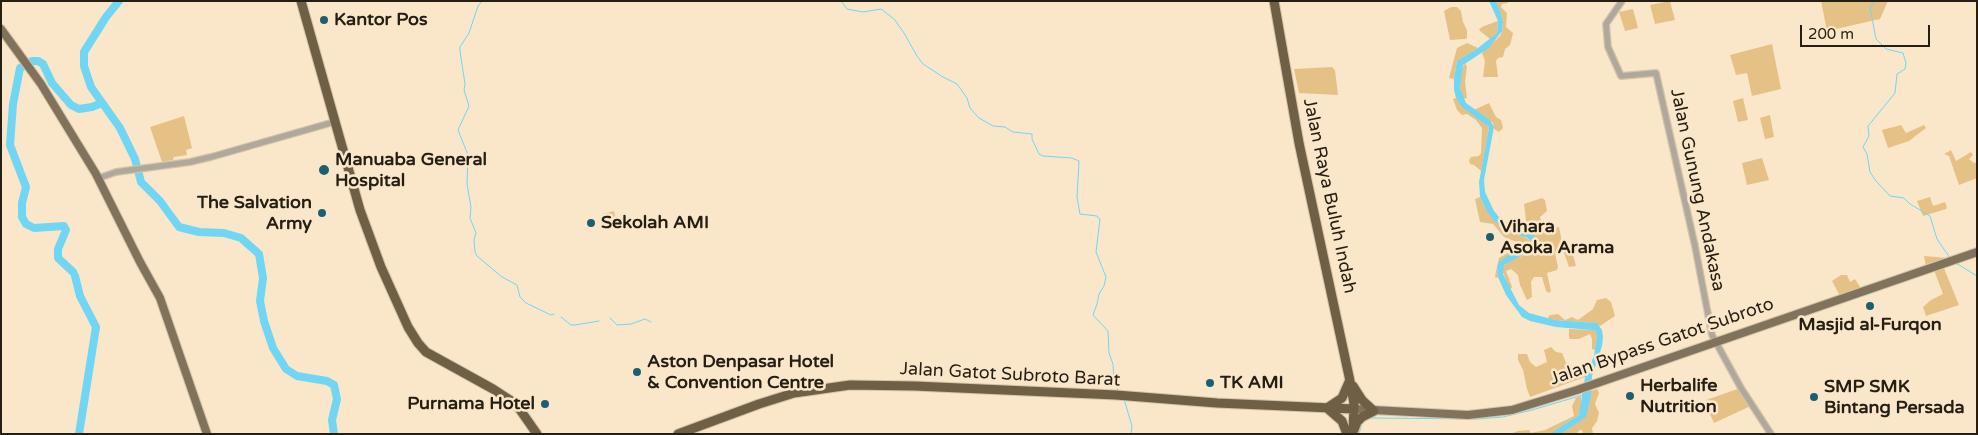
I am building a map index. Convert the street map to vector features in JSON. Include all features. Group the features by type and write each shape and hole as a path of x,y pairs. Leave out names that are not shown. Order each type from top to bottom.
{"highway":[{"path":"302,1 350,180 379,264 408,327 426,352 511,400 522,411 538,434"},
{"name":"Jalan Raya Buluh Indah","path":"1274,1 1299,144 1350,381 1351,408"},
{"path":"1347,434 1342,420 1327,408 1342,398 1350,381"},
{"path":"1350,381 1360,398 1374,410 1357,422 1353,434"},
{"name":"Jalan Gatot Subroto Barat","path":"678,434 794,393 850,385 1116,395 1217,403 1351,408"},
{"path":"1347,434 1351,408"},
{"path":"1351,408 1353,434"}],"main road":[{"path":"1,29 32,71 99,178 118,221 162,304 207,434"},
{"name":"Jalan Bypass Gatot Subroto","path":"1351,408 1485,414 1512,410 1577,390 1714,341 1977,252"}],"street":[{"name":"Jalan Gunung Andakasa","path":"1622,1 1606,24 1608,47 1621,76 1656,73 1695,246 1714,341"},
{"path":"99,178 130,170 211,157 334,122"},
{"path":"1714,341 1741,388 1771,434"}],"shaded area":[{"path":"1496,1 1508,1 1508,3 1502,4 1501,7 1507,13 1506,27 1513,33 1510,45 1505,49 1503,57 1498,58 1496,61 1498,77 1483,77 1485,61 1482,53 1500,36 1502,31 1503,22"},
{"path":"1670,1 1675,20 1655,24 1650,5"},
{"path":"1821,1 1888,1 1880,19 1827,31"},
{"path":"1451,7 1457,7 1461,11 1467,30 1467,38 1465,39 1450,40 1444,11"},
{"path":"1633,9 1638,28 1625,31 1619,12"},
{"path":"1498,21 1497,33 1490,39 1479,29 1484,26"},
{"path":"1467,43 1478,48 1457,61 1454,79 1449,78 1457,48"},
{"path":"1772,44 1781,89 1752,96 1747,73 1736,75 1730,55"},
{"path":"1465,63 1467,67 1465,82 1467,98 1463,99 1460,88 1461,70"},
{"path":"1332,67 1335,70 1338,95 1299,93 1294,69"},
{"path":"1456,98 1489,127 1481,171 1470,164 1469,160 1471,157 1479,156 1481,153 1482,128 1476,120 1467,114 1462,115 1457,110 1453,99"},
{"path":"1743,98 1748,120 1738,122 1733,101"},
{"path":"1489,103 1496,117 1501,120 1503,128 1499,132 1494,129 1493,123 1474,110"},
{"path":"1770,115 1774,137 1765,139 1760,118"},
{"path":"184,116 192,148 186,150 187,155 174,157 173,160 162,162 150,127"},
{"path":"1901,125 1906,133 1924,125 1926,128 1909,141 1888,148 1882,130"},
{"path":"1951,150 1956,161 1971,152 1973,155 1969,159 1974,163 1977,162 1977,178 1959,185 1949,156 1944,154"},
{"path":"1762,158 1769,180 1747,185 1742,163"},
{"path":"1480,197 1485,208 1532,242 1526,249 1511,254 1497,267 1499,258 1516,248 1519,243 1504,237 1493,224 1480,222 1475,199"},
{"path":"1930,197 1933,206 1945,202 1947,207 1946,209 1923,216 1917,201"},
{"path":"1542,198 1545,200 1547,211 1540,217 1544,229 1559,227 1562,242 1571,248 1576,266 1569,267 1563,250 1557,249 1555,253 1557,270 1547,273 1551,291 1549,293 1546,291 1542,277 1534,277 1531,282 1532,297 1527,300 1520,285 1518,275 1511,269 1506,271 1512,287 1510,290 1502,270 1504,265 1527,254 1537,244 1522,230 1526,220 1524,204"},
{"path":"614,211 617,225 606,229 602,214"},
{"path":"1924,256 1948,258 1941,261 1959,305 1926,316 1923,307 1931,300 1943,294 1932,265 1926,267"},
{"path":"1497,267 1498,277 1496,278 1495,276"},
{"path":"1841,275 1847,275 1850,282 1855,279 1862,290 1840,296 1832,281"},
{"path":"1606,298 1611,302 1615,316 1600,326 1595,323 1555,320 1548,317 1558,314 1565,320 1572,317 1578,320 1593,309 1597,300"},
{"path":"1569,329 1595,330 1597,336 1595,350 1592,349 1590,334 1579,339 1570,339"},
{"path":"1551,347 1556,352 1562,353 1570,368 1588,366 1585,377 1530,397 1523,370 1518,360 1518,354 1527,354 1530,362 1536,367 1547,362 1544,350"},
{"path":"1743,387 1755,404 1714,423 1706,405 1706,400"},
{"path":"1597,389 1599,393 1595,404 1599,413 1597,421 1592,428 1593,434 1583,434 1582,430 1580,430 1576,434 1561,434 1584,418 1591,391"},
{"path":"1581,396 1579,415 1549,434 1510,434 1518,431 1529,430 1531,433 1545,430 1574,416 1572,406 1576,398"}],"water":[{"path":"1489,1 1496,1 1503,22 1502,31 1489,48 1463,65 1460,88 1466,103 1490,120 1494,127 1484,180 1485,192 1494,211 1504,223 1532,232 1538,244 1536,248 1504,265 1503,274 1519,305 1529,313 1555,320 1597,323 1602,330 1602,346 1592,376 1591,395 1586,417 1561,434 1549,434 1579,415 1585,377 1594,356 1597,336 1595,330 1556,327 1530,321 1522,317 1506,295 1498,277 1497,267 1499,262 1510,254 1526,249 1532,242 1526,237 1506,231 1494,221 1485,208 1480,197 1479,182 1489,127 1462,107 1456,98 1454,90 1457,61 1497,33 1498,21"}],"waterway":[{"path":"119,1 106,17 84,52 84,66 91,87 120,128 135,159 141,182 160,201 179,227 199,232 224,233 241,238 259,254 263,278 260,301 273,348 286,369 297,376 327,381 334,385 337,399 332,420 334,434"},
{"path":"482,1 478,6 469,33 460,47 465,84 464,90 469,106 458,130 468,155 467,184 471,207 470,218 476,233 474,240 475,252 477,256 502,277 517,285 520,297 526,303 551,315 554,314"},
{"path":"841,1 847,9 863,12 881,9 894,19 923,64 957,84 967,98 970,108 979,118 993,126 1005,127 1013,132 1032,134 1032,139 1039,154 1043,156 1072,158 1079,161 1077,197 1080,214 1097,216 1100,219 1096,252 1106,277 1093,315 1108,331 1114,384 1119,391"},
{"path":"1875,1 1870,7 1876,39 1886,49 1903,53 1906,63 1905,69 1897,74 1895,93 1868,126 1869,136 1863,147 1867,154 1870,172 1890,196 1904,198 1910,204 1930,216 1937,239 1950,258"},
{"path":"73,272 58,258 58,249 66,230 64,226 34,228 26,224 22,217 22,203 26,187 10,145 13,104 20,68 32,61 38,61 43,64 52,83 71,105 79,109 102,103"},
{"path":"1956,263 1977,276"},
{"path":"75,276 80,296 96,327 79,434"},
{"path":"561,317 571,325 599,321"},
{"path":"610,318 617,325 631,324 645,319 651,322"},
{"path":"1370,418 1477,419 1503,417 1583,395"},
{"path":"1124,399 1132,426 1131,434"},
{"path":"1359,434 1362,423"}],"place":[{"name":"Kantor Pos","path":"324,20"},
{"name":"Manuaba General Hospital","path":"324,170"},
{"name":"The Salvation Army","path":"322,213"},
{"name":"Sekolah AMI","path":"591,223"},
{"name":"Vihara Asoka Arama","path":"1490,237"},
{"name":"Masjid al-Furqon","path":"1870,306"},
{"name":"Aston Denpasar Hotel & Convention Centre","path":"637,372"},
{"name":"TK AMI","path":"1210,383"},
{"name":"Herbalife Nutrition","path":"1630,396"},
{"name":"SMP SMK Bintang Persada","path":"1814,397"},
{"name":"Purnama Hotel","path":"545,404"}]}
